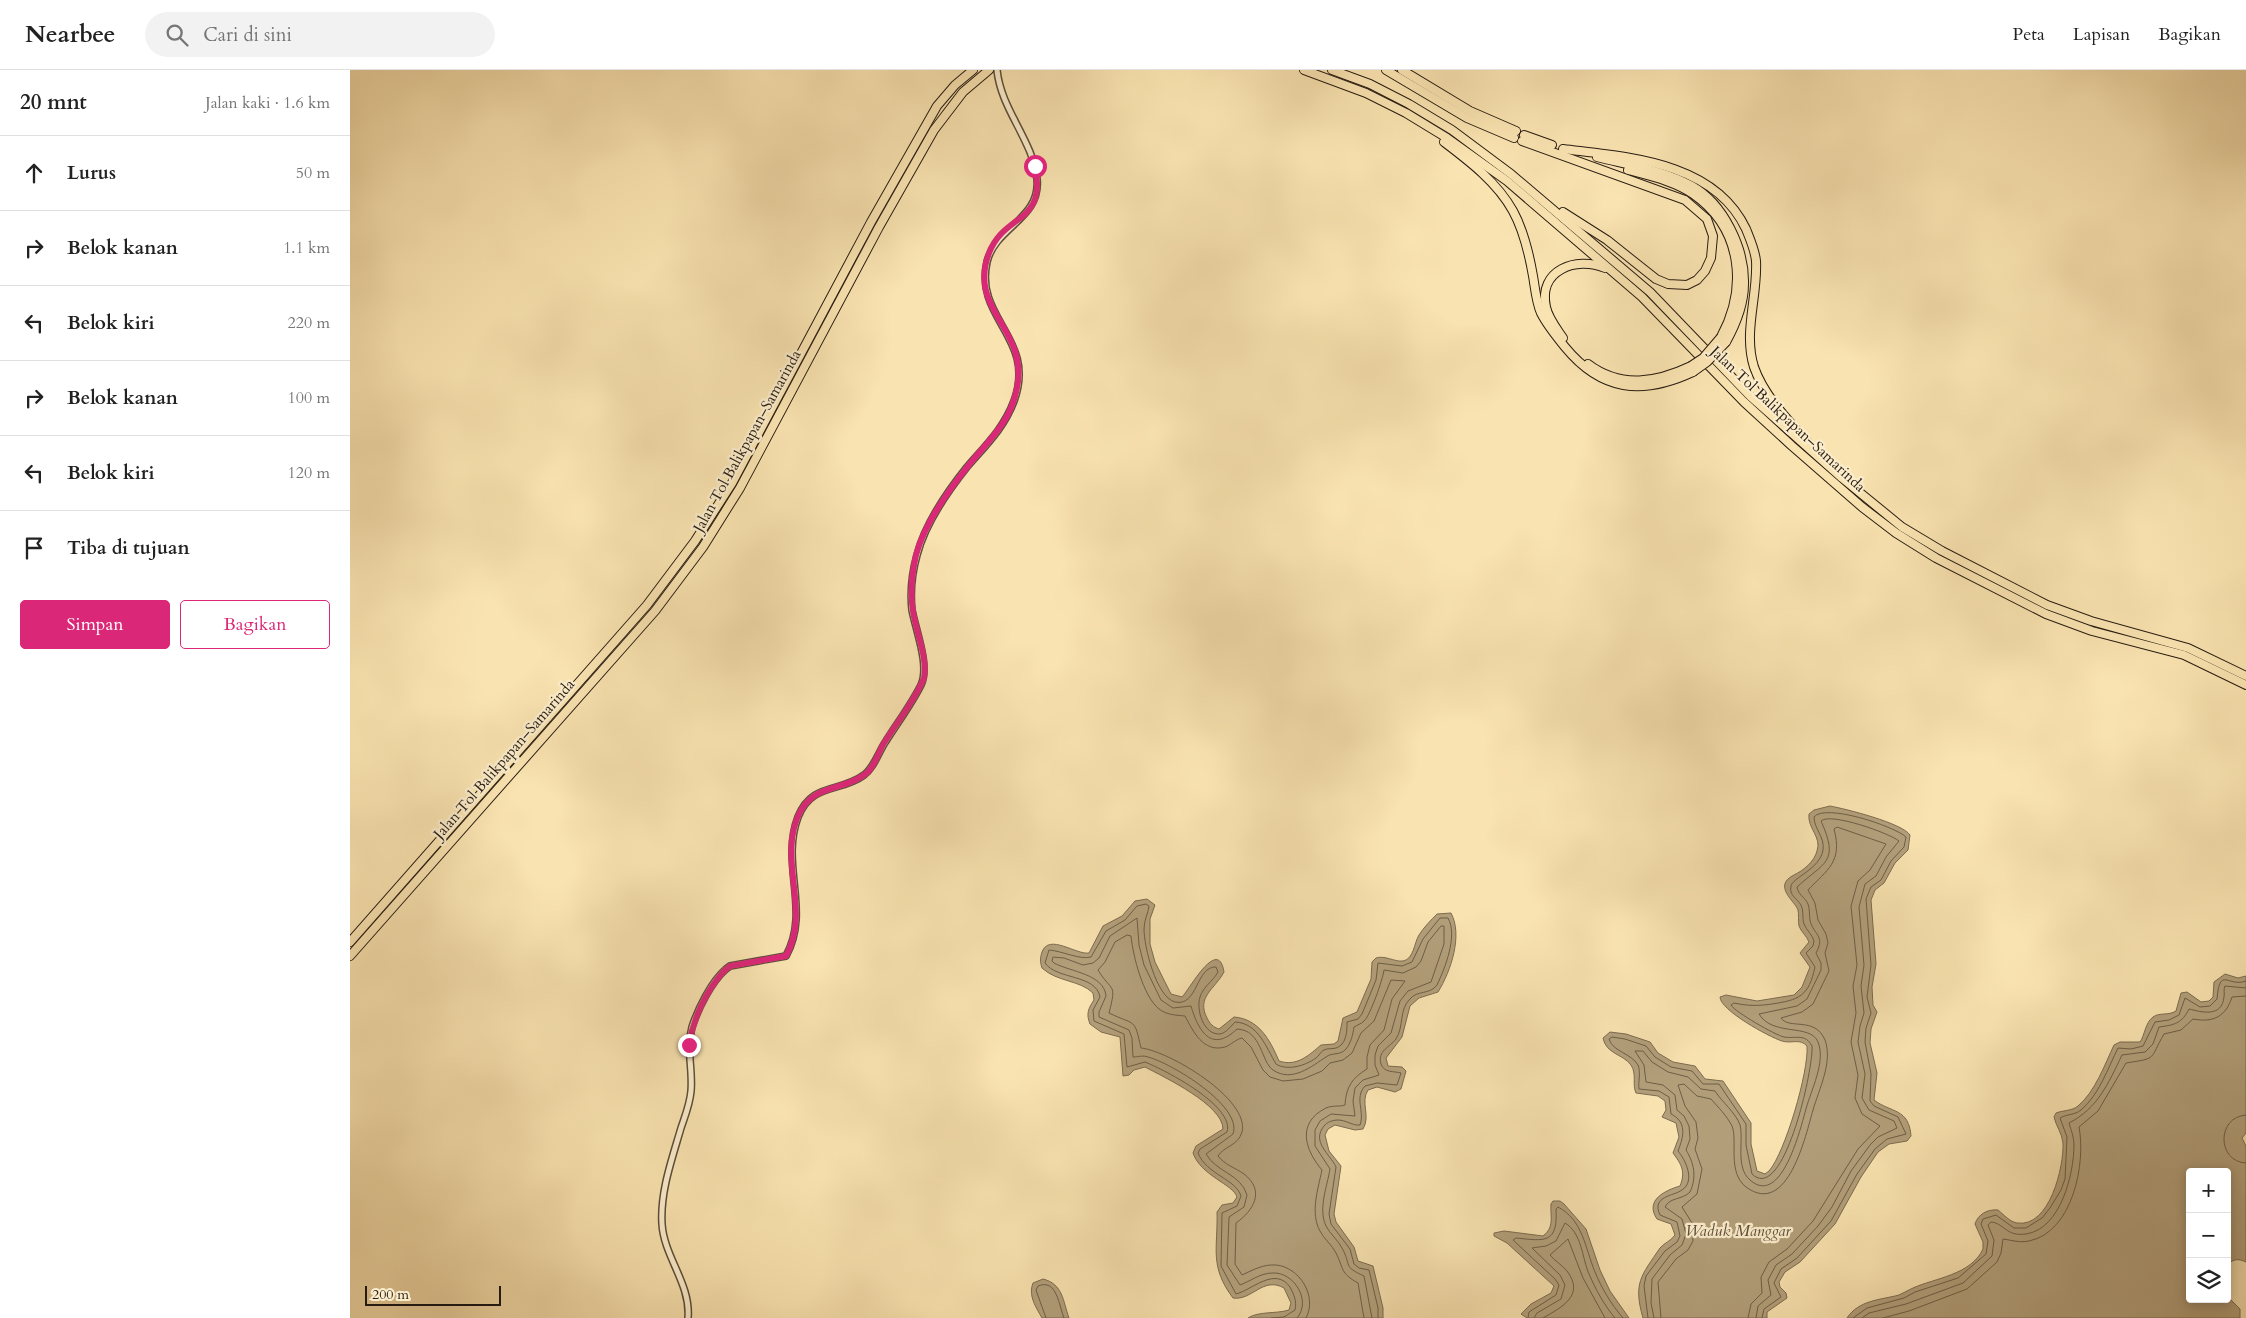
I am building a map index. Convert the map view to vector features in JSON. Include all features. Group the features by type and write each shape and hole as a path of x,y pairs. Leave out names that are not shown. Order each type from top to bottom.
{"highway":[{"name":"Jalan Tol Balikpapan–Samarinda","path":"350,942 648,605 695,541 732,483 871,222 937,106 955,85 973,70"},
{"name":"Jalan Tol Balikpapan–Samarinda","path":"350,956 654,611 703,547 740,488 879,227 934,130 963,92 989,70"},
{"name":"Jalan Tol Balikpapan–Samarinda","path":"1304,70 1366,93 1406,113 1447,138 1507,181 1642,297 1744,402 1862,507 1896,533 1936,558 2046,614 2092,632 2184,655 2246,685"},
{"name":"Jalan Tol Balikpapan–Samarinda","path":"1332,70 1370,84 1409,104 1452,130 1538,197 1650,292 1750,396 1842,478 1902,527 2047,605 2091,621 2188,648 2246,676"},
{"path":"1386,70 1467,118 1563,152 1673,195 1696,208 1707,219 1713,236 1712,258 1706,271 1697,280 1687,285 1668,284 1656,279 1607,240 1538,197"},
{"path":"1402,70 1470,111 1519,136"},
{"path":"1406,113 1462,155 1489,179 1502,194 1520,225 1541,312 1551,330 1575,360 1600,378 1632,387 1665,384 1692,369 1723,340 1736,304 1738,283 1732,248 1714,214 1692,193 1677,185 1563,152"},
{"path":"1563,152 1626,156 1683,172 1714,189 1729,203 1741,219 1751,240 1756,258 1756,283 1750,338 1754,367 1768,394 1788,420 1842,478"},
{"path":"1612,271 1596,265 1577,263 1559,270 1552,276 1545,294 1546,308 1566,344 1590,366 1601,372 1632,381 1663,378 1692,369"}],"street":[{"path":"688,1318 689,1303 686,1291 667,1249 662,1223 670,1164 691,1092 689,1051 692,1028 710,992 726,969 730,966 786,956 790,949 797,915 790,858 798,816 810,798 819,792 866,774 921,685 924,667 911,591 919,545 945,498 965,470 1000,430 1017,390 1019,364 1016,348 988,301 985,278 990,252 1005,231 1033,206 1037,195 1038,183 1035,166 1004,98 997,70"}],"water":[{"name":"Waduk Manggar","path":"1830,806 1885,821 1905,830 1910,835 1908,850 1895,863 1884,883 1875,890 1871,900 1876,964 1872,987 1873,1005 1877,1012 1871,1029 1870,1043 1877,1073 1874,1100 1903,1116 1910,1127 1911,1136 1907,1141 1889,1144 1878,1152 1861,1177 1835,1224 1800,1262 1785,1272 1779,1282 1787,1298 1767,1312 1767,1318 1643,1318 1639,1296 1641,1280 1660,1248 1675,1235 1671,1224 1657,1219 1653,1206 1658,1197 1680,1186 1682,1181 1682,1168 1673,1153 1679,1137 1676,1123 1662,1117 1666,1110 1665,1101 1658,1096 1636,1093 1633,1068 1628,1061 1611,1051 1603,1038 1610,1032 1626,1034 1650,1042 1658,1053 1673,1062 1695,1066 1705,1079 1723,1081 1751,1123 1751,1144 1757,1171 1765,1174 1769,1171 1782,1147 1795,1111 1807,1058 1807,1046 1801,1042 1782,1041 1757,1029 1736,1016 1722,1002 1720,997 1726,995 1757,1001 1794,995 1802,987 1810,967 1800,953 1809,942 1799,926 1798,910 1785,889 1785,884 1788,879 1801,871 1814,859 1817,851 1818,841 1810,824 1809,814 1814,810"},
{"path":"1147,899 1155,905 1150,919 1150,944 1155,962 1171,994 1182,997 1210,962 1216,960 1221,962 1224,972 1208,994 1204,1004 1204,1011 1209,1022 1219,1029 1234,1017 1250,1022 1257,1026 1267,1038 1279,1061 1285,1062 1297,1061 1321,1045 1334,1044 1338,1041 1343,1018 1357,1012 1371,979 1372,962 1379,957 1400,961 1407,960 1412,954 1419,935 1430,921 1437,914 1451,913 1456,932 1456,942 1451,964 1443,983 1438,992 1419,998 1410,1006 1402,1037 1386,1058 1388,1066 1402,1067 1406,1071 1401,1089 1395,1092 1377,1087 1368,1090 1365,1099 1366,1119 1363,1129 1355,1130 1335,1125 1328,1129 1325,1135 1329,1151 1341,1166 1334,1214 1336,1222 1354,1247 1358,1261 1373,1266 1383,1308 1383,1318 1248,1318 1257,1314 1289,1310 1291,1303 1284,1288 1277,1285 1264,1287 1240,1298 1233,1298 1225,1287 1216,1257 1217,1212 1222,1205 1233,1203 1237,1197 1230,1188 1203,1168 1193,1153 1196,1146 1223,1129 1220,1120 1203,1101 1145,1067 1123,1076 1120,1037 1101,1032 1090,1024 1088,1014 1094,1000 1093,993 1082,986 1054,976 1042,968 1041,956 1045,947 1050,944 1057,944 1089,953 1103,926 1122,916 1135,901"},
{"path":"2225,974 2238,978 2246,976 2246,1133 2242,1138 2246,1146 2246,1262 2235,1260 2231,1262 2231,1168 2186,1168 2186,1303 2231,1303 2231,1300 2240,1309 2240,1318 1847,1318 1864,1304 1899,1295 1970,1265 1983,1249 1983,1242 1975,1224 1978,1217 1984,1213 1998,1210 2009,1220 2017,1223 2028,1222 2038,1216 2053,1194 2061,1166 2063,1143 2054,1117 2056,1113 2073,1109 2090,1093 2114,1045 2120,1042 2140,1042 2148,1022 2153,1017 2176,1011 2181,993 2187,992 2201,1002 2209,1001 2213,997 2214,982"},
{"path":"1553,1201 1560,1201 1564,1204 1586,1229 1600,1270 1610,1291 1629,1318 1527,1318 1521,1314 1531,1304 1551,1293 1554,1286 1507,1243 1494,1236 1494,1233 1504,1231 1543,1236 1551,1225 1551,1204"},
{"path":"1043,1279 1050,1281 1058,1289 1069,1318 1042,1318 1033,1301 1031,1292 1033,1283"}],"route":[{"path":"689,1045 692,1028 697,1016 724,971 730,966 786,956 793,940 797,915 790,858 798,816 810,798 819,792 866,774 924,678 924,667 911,591 915,563 924,533 945,498 965,470 993,440 1015,399 1019,381 1018,357 1011,338 988,301 985,278 986,265 990,252 997,240 1014,223 1030,211 1036,201 1038,188 1035,166"}]}
